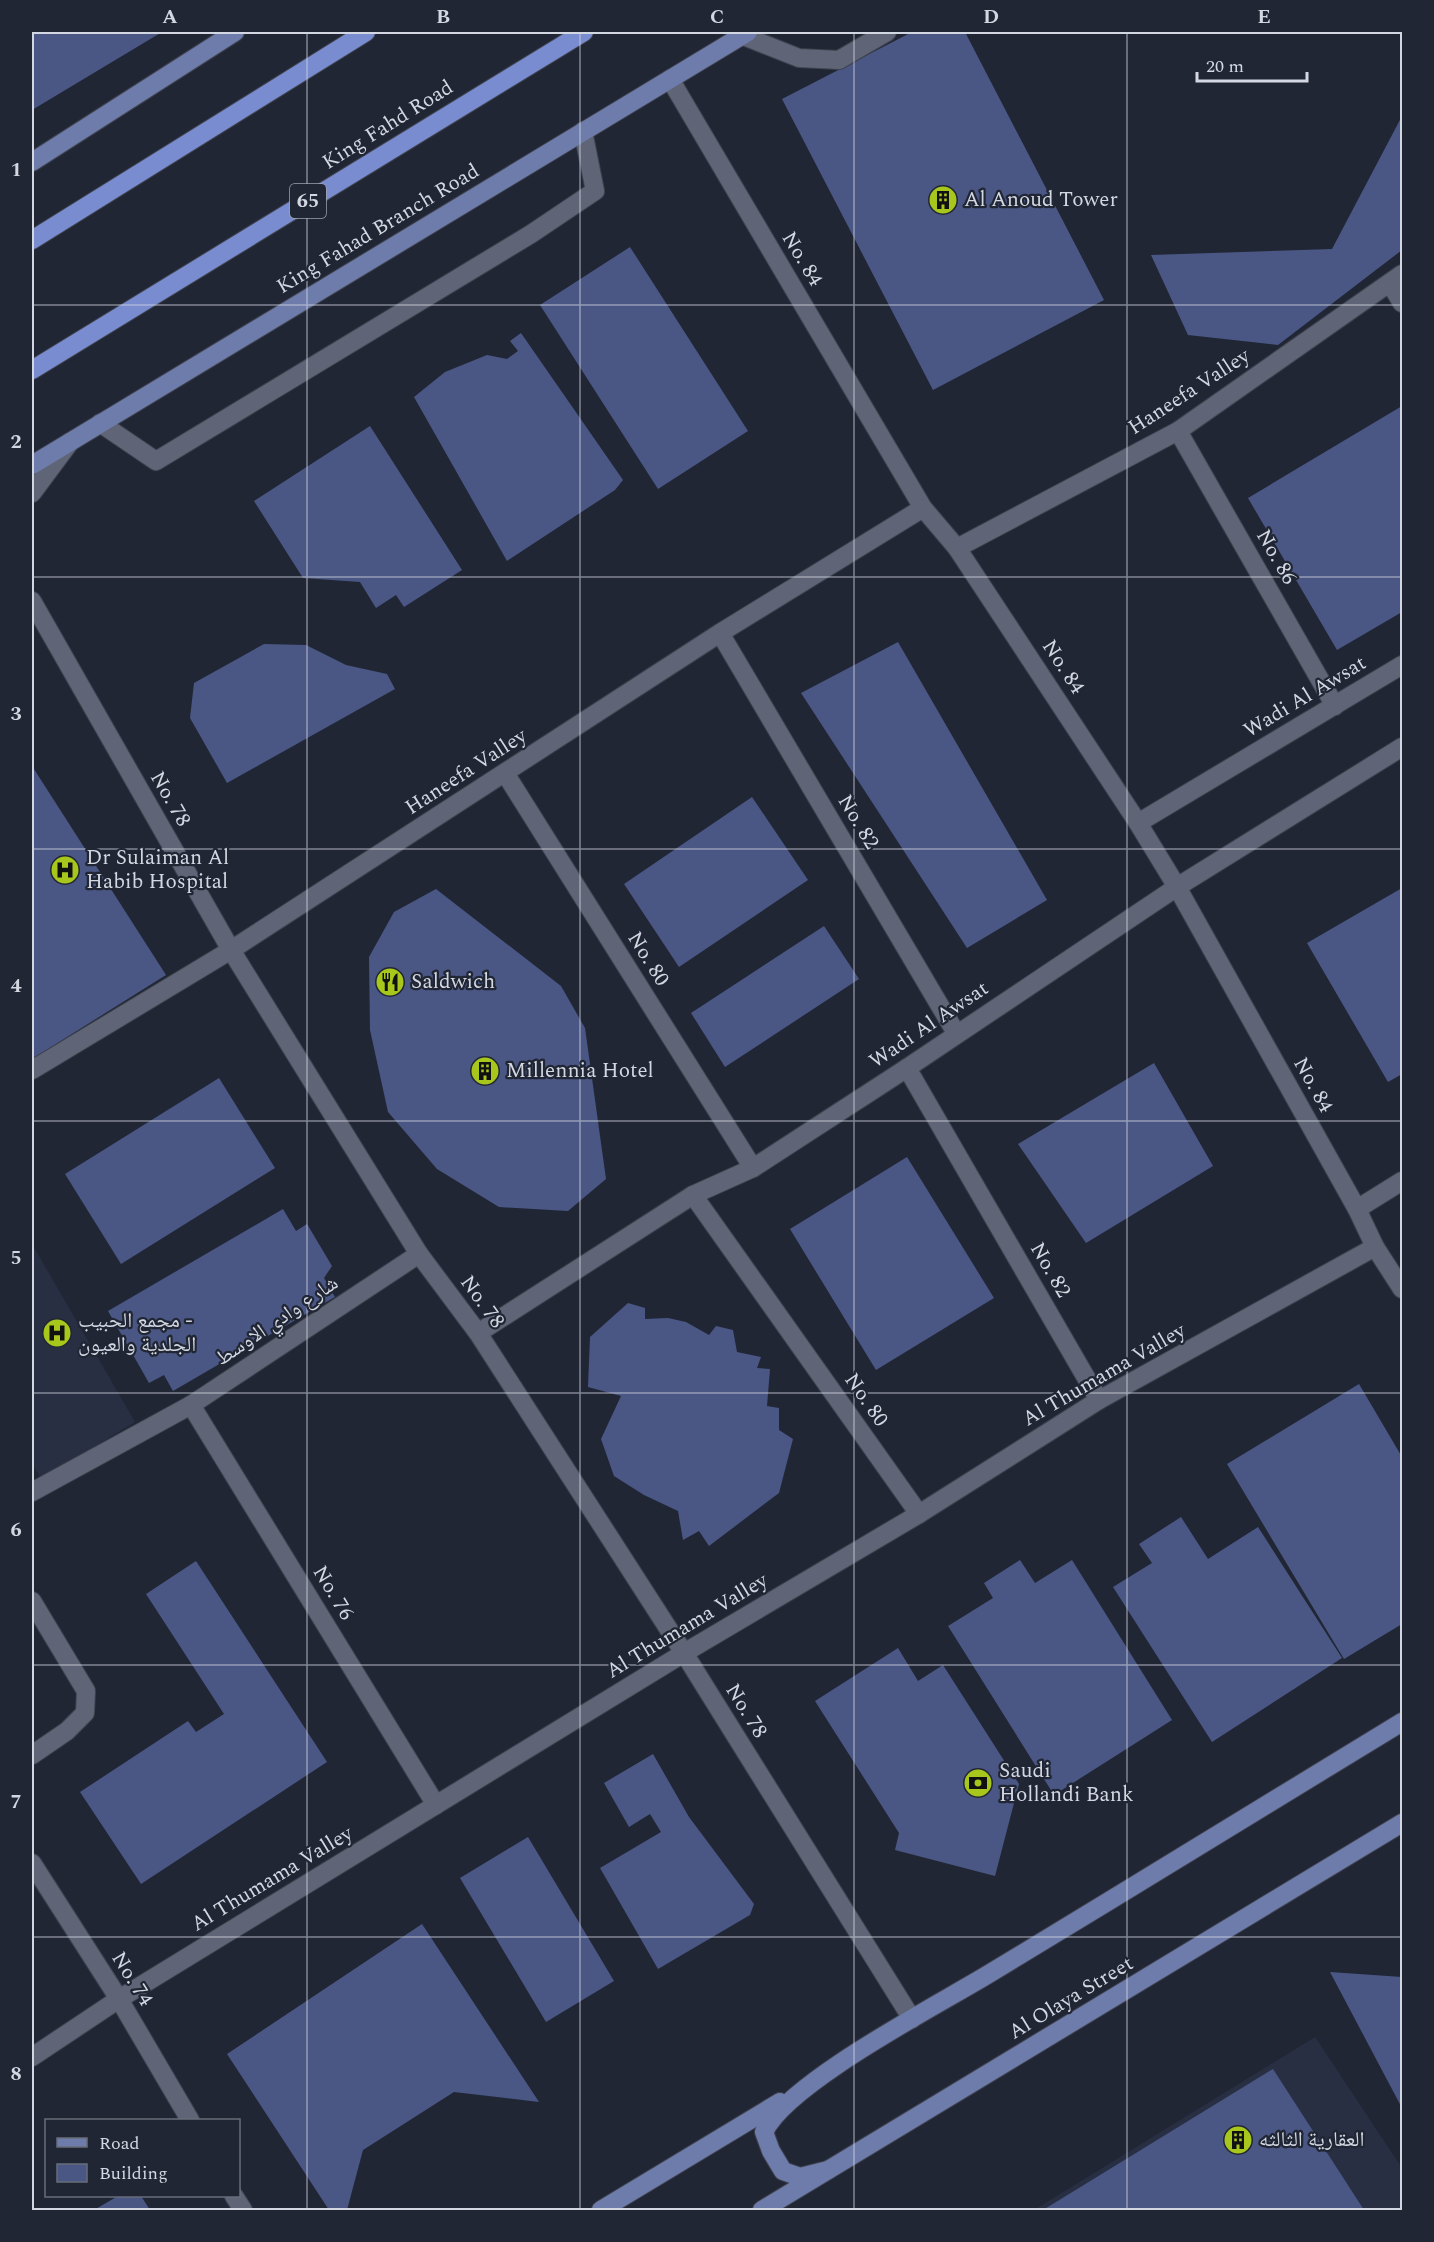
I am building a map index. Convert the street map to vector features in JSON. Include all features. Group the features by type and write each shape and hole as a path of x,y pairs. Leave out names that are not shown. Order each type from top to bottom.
{"highway":[{"path":"32,240 366,32"},
{"name":"King Fahd Road","path":"32,370 584,32"}],"main road":[{"path":"32,162 235,32"},
{"name":"King Fahad Branch Road","path":"32,465 745,33"},
{"path":"601,2211 812,2083 912,2019 1402,1722"},
{"name":"Al Olaya Street","path":"762,2211 1402,1823"},
{"path":"812,2083 777,2113 764,2132 771,2151 783,2171 800,2177 828,2170"}],"street":[{"path":"745,33 799,58 839,60 887,32"},
{"name":"No. 84","path":"670,79 923,508 957,548 1138,823 1177,888 1357,1209 1375,1247 1402,1289"},
{"path":"100,423 156,460 531,234 595,191 583,131"},
{"path":"1396,279 1402,303"},
{"name":"Haneefa Valley","path":"957,548 1178,431 1396,279"},
{"name":"No. 86","path":"1178,431 1335,706"},
{"path":"32,493 71,441"},
{"name":"Haneefa Valley","path":"32,1070 231,950 720,633 923,508"},
{"name":"No. 78","path":"32,601 231,950 419,1254 478,1333 684,1653 912,2019"},
{"name":"No. 82","path":"720,633 956,1033"},
{"name":"Wadi Al Awsat","path":"1138,823 1402,665"},
{"name":"Wadi Al Awsat","path":"478,1333 693,1195 753,1168 1177,888 1402,747"},
{"name":"No. 80","path":"505,773 753,1168"},
{"name":"No. 82","path":"907,1068 1099,1400"},
{"path":"1357,1209 1402,1181"},
{"name":"No. 80","path":"693,1195 919,1514"},
{"name":"Al Thumama Valley","path":"32,2057 119,2000 684,1653 919,1514 1099,1400 1375,1247"},
{"name":"شارع وادي الاوسط","path":"32,1492 191,1405 419,1254"},
{"name":"No. 76","path":"191,1405 436,1806"},
{"path":"32,1601 86,1691 85,1713 67,1731 32,1755"},
{"name":"No. 74","path":"32,1863 119,2000 189,2119"},
{"path":"235,2197 243,2211"}],"shaded area":[{"name":"مجمع الحبيب - الجلدية والعيون","path":"32,1244 135,1422 41,1479 32,1463"},
{"name":"العقارية الثالثه","path":"1315,2037 1402,2168 1402,2210 1034,2210"}],"building":[{"path":"32,32 162,32 32,110"},
{"name":"Al Anoud Tower","path":"912,32 965,32 1104,300 933,390 782,99"},
{"path":"1402,116 1402,250 1278,345 1188,335 1151,255 1332,249"},
{"path":"630,247 748,431 658,489 540,305"},
{"path":"521,333 623,480 615,490 507,561 414,397 445,372 487,355 507,359 518,351 510,341"},
{"path":"1402,406 1402,612 1337,650 1248,498"},
{"path":"370,426 462,570 404,607 396,595 376,608 360,582 303,578 254,501"},
{"path":"898,642 1047,900 967,948 801,693"},
{"path":"264,644 306,645 346,665 387,674 395,689 227,783 190,718 194,683"},
{"name":"Dr Sulaiman Al Habib Hospital","path":"32,766 166,975 32,1059"},
{"path":"752,797 808,880 679,967 624,884"},
{"path":"1402,888 1402,1074 1388,1082 1307,943"},
{"name":"Millennia Hotel","path":"436,889 561,986 585,1028 606,1179 568,1211 499,1207 437,1169 388,1112 370,1030 369,957 394,912"},
{"path":"824,926 859,979 725,1067 691,1013"},
{"path":"1154,1063 1213,1166 1086,1243 1018,1144"},
{"path":"219,1078 275,1168 121,1264 65,1174"},
{"path":"907,1157 994,1298 876,1370 790,1229"},
{"path":"283,1209 296,1231 307,1224 332,1266 324,1278 335,1297 173,1391 164,1375 149,1383 108,1311"},
{"path":"628,1303 645,1308 645,1319 668,1318 686,1322 709,1335 716,1326 733,1330 737,1352 761,1357 757,1368 770,1369 767,1406 779,1408 779,1430 793,1439 779,1493 709,1546 699,1531 683,1540 678,1511 644,1495 614,1476 601,1439 621,1396 588,1387 590,1337"},
{"path":"1359,1384 1402,1457 1402,1624 1344,1659 1227,1464"},
{"path":"1181,1517 1208,1559 1258,1527 1342,1658 1212,1742 1113,1587 1152,1563 1139,1544"},
{"path":"1020,1560 1035,1583 1072,1560 1172,1720 1054,1795 948,1626 993,1598 984,1583"},
{"path":"196,1561 327,1762 141,1884 80,1792 188,1721 196,1732 224,1714 146,1594"},
{"path":"898,1648 918,1681 943,1665 1019,1784 995,1876 895,1850 899,1833 815,1701"},
{"path":"653,1754 689,1817 754,1904 750,1915 658,1969 600,1868 661,1832 650,1814 629,1827 604,1783"},
{"path":"528,1837 614,1981 546,2022 460,1878"},
{"path":"422,1924 539,2102 454,2092 363,2150 347,2210 329,2210 227,2054"},
{"path":"1330,1972 1402,1977 1402,2108"},
{"name":"العقارية الثالثه","path":"1273,2069 1364,2210 1043,2210"},
{"path":"116,2197 142,2197 150,2210 94,2210"}],"place":[{"name":"Al Anoud Tower","path":"943,200"},
{"name":"Dr Sulaiman Al Habib Hospital","path":"65,870"},
{"name":"Saldwich","path":"390,982"},
{"name":"Millennia Hotel","path":"485,1071"},
{"name":"مجمع الحبيب - الجلدية والعيون","path":"57,1333"},
{"name":"Saudi Hollandi Bank","path":"978,1783"},
{"name":"العقارية الثالثه","path":"1238,2140"}]}
